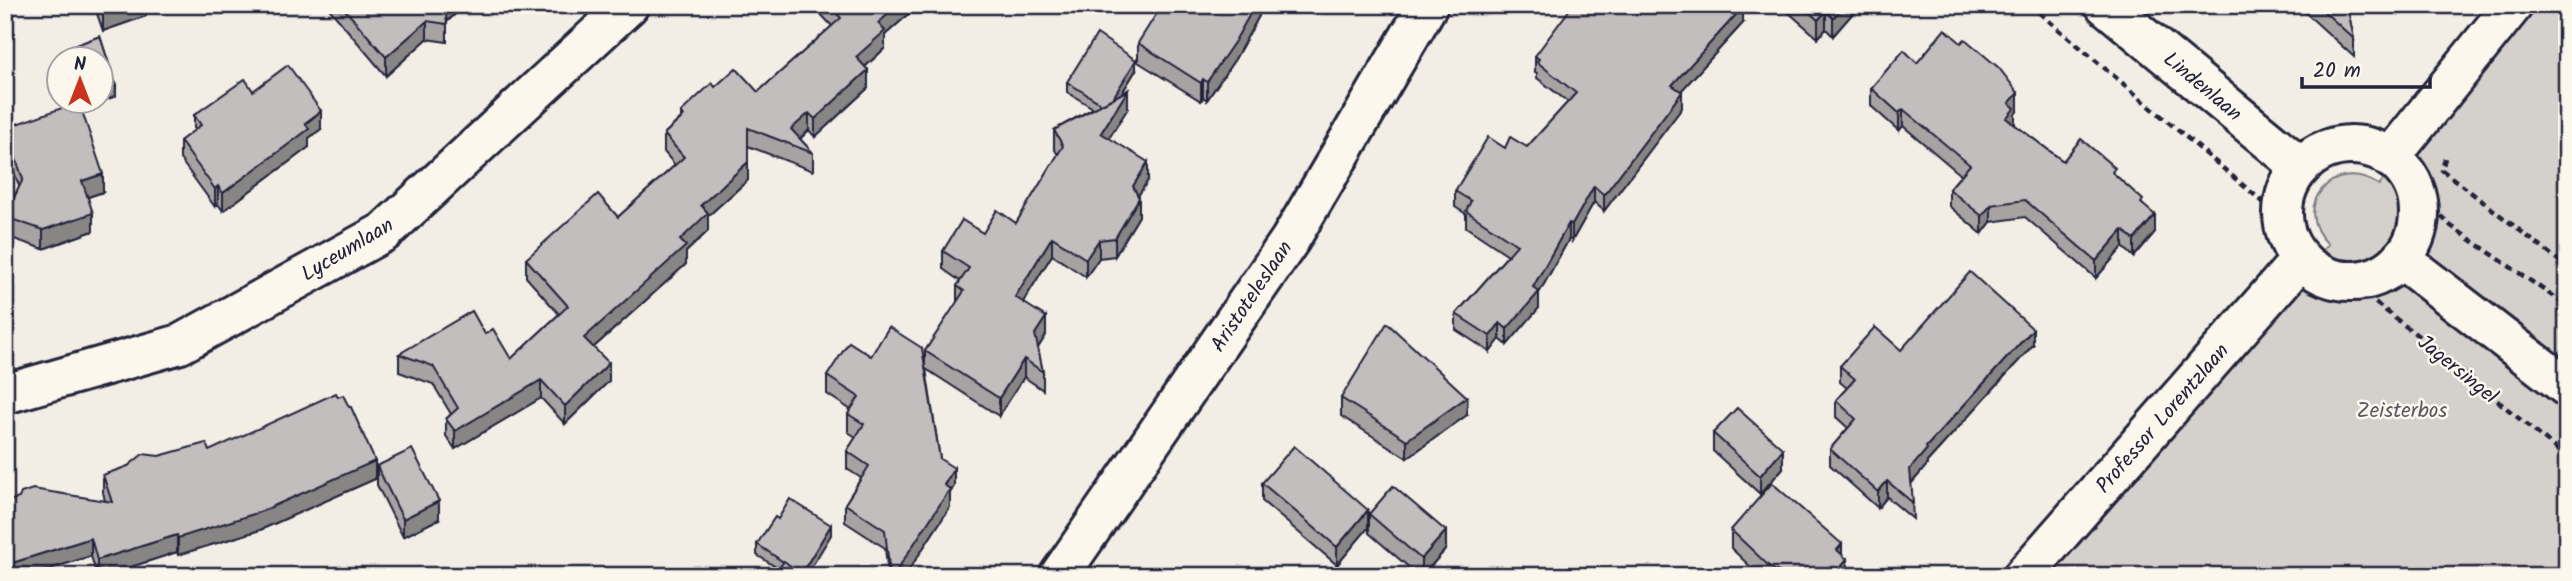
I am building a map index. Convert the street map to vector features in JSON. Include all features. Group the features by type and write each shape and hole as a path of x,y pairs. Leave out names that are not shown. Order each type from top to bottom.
{"street":[{"name":"Lyceumlaan","path":"5,394 180,344 384,232 629,5"},
{"name":"Aristoteleslaan","path":"1059,576 1290,240 1428,5"},
{"name":"Lindenlaan","path":"2105,5 2301,167"},
{"path":"2390,158 2513,5"},
{"path":"2340,146 2374,149 2390,158 2405,172 2415,191 2419,211 2415,237 2401,259 2385,272 2365,280 2330,278 2314,271 2288,241 2283,219 2284,201 2290,182 2301,167 2312,157 2340,146"},
{"name":"Professor Lorentzlaan","path":"2023,576 2301,259"},
{"path":"2401,259 2567,387"}],"path":[{"path":"2030,5 2283,219"},
{"path":"2416,126 2446,149 2442,170 2567,267"},
{"path":"2415,191 2451,226 2567,306"},
{"name":"Jagersingel","path":"2347,281 2430,345 2567,458"}],"green space":[{"name":"Zeisterbos","path":"2527,5 2567,5 2567,576 2039,576 2328,244 2317,230 2313,215 2315,202 2322,190 2332,181 2346,176 2362,177 2379,185 2501,45"}],"building":[{"path":"101,5 126,5 103,13"},
{"path":"341,5 445,5 447,24 427,21 386,57"},
{"path":"829,5 898,5 878,23 885,31 856,57 868,70 815,119 809,113 791,129 813,153 748,128 748,162 701,205 708,213 680,240 686,246 584,338 609,363 565,406 541,380 455,431 446,419 458,408 433,366 399,354 472,311 485,334 493,329 511,359 568,306 526,259 598,194 618,217 684,157 664,134 684,116 681,112 712,83 715,87 736,68 758,92 841,18"},
{"path":"1162,5 1255,5 1207,82 1203,79 1201,83 1138,43"},
{"path":"1573,5 1743,7 1672,85 1682,92 1604,195 1594,186 1572,225 1569,223 1533,287 1539,292 1507,329 1500,323 1490,336 1456,314 1517,245 1466,211 1471,201 1455,191 1488,137 1505,148 1510,137 1527,147 1576,93 1537,62 1539,59 1535,56"},
{"path":"1801,5 1844,5 1833,18 1826,11 1818,20"},
{"path":"2317,5 2347,5 2354,39"},
{"path":"1945,29 1961,43 1965,39 1999,68 2018,93 2009,103 2015,108 2006,118 2063,161 2081,139 2115,168 2112,172 2143,200 2141,203 2155,215 2134,240 2123,230 2096,261 2025,200 1991,205 1982,216 1949,189 1970,165 1903,109 1899,113 1871,88 1904,50 1917,63"},
{"path":"1097,34 1136,60 1113,98 1102,104 1067,82"},
{"path":"100,36 103,46 73,46"},
{"path":"288,65 321,111 305,123 309,129 223,193 218,186 215,189 180,141 201,125 194,115 245,79 253,91"},
{"path":"1128,90 1101,133 1148,162 1133,186 1139,198 1115,238 1099,240 1086,259 1052,237 1015,297 1046,317 1035,334 1043,372 1024,359 999,398 925,351 964,291 957,286 969,268 943,251 962,220 983,233 997,210 1016,223 1063,146 1054,130"},
{"path":"46,114 46,116 84,116 103,174 82,181 93,213 43,230 14,220 10,206 23,179 5,128"},
{"path":"1970,272 2033,329 1926,447 1910,469 1913,503 1887,481 1878,492 1830,449 1856,419 1836,400 1855,379 1840,366 1875,327 1901,350"},
{"path":"1387,323 1467,397 1407,440 1341,398"},
{"path":"889,327 922,348 940,459 954,468 944,485 950,489 893,576 890,576 885,530 845,504 869,466 847,451 864,424 848,414 859,397 827,376 849,342 871,356"},
{"path":"336,393 338,397 343,395 351,407 375,461 260,512 178,538 177,535 97,560 91,538 9,564 5,553 5,502 19,498 21,493 33,489 112,502 103,475 128,466 143,454 159,456 206,443 209,451"},
{"path":"1737,408 1783,449 1760,476 1713,433"},
{"path":"1294,446 1368,510 1337,547 1262,483"},
{"path":"412,449 439,501 403,519 377,466"},
{"path":"1772,483 1842,544 1837,550 1847,559 1832,576 1788,576 1772,569 1731,530"},
{"path":"1393,486 1446,531 1421,559 1369,514"},
{"path":"790,499 831,525 801,574 757,544 775,517 778,519"},
{"path":"784,561 804,576 774,576"}]}
